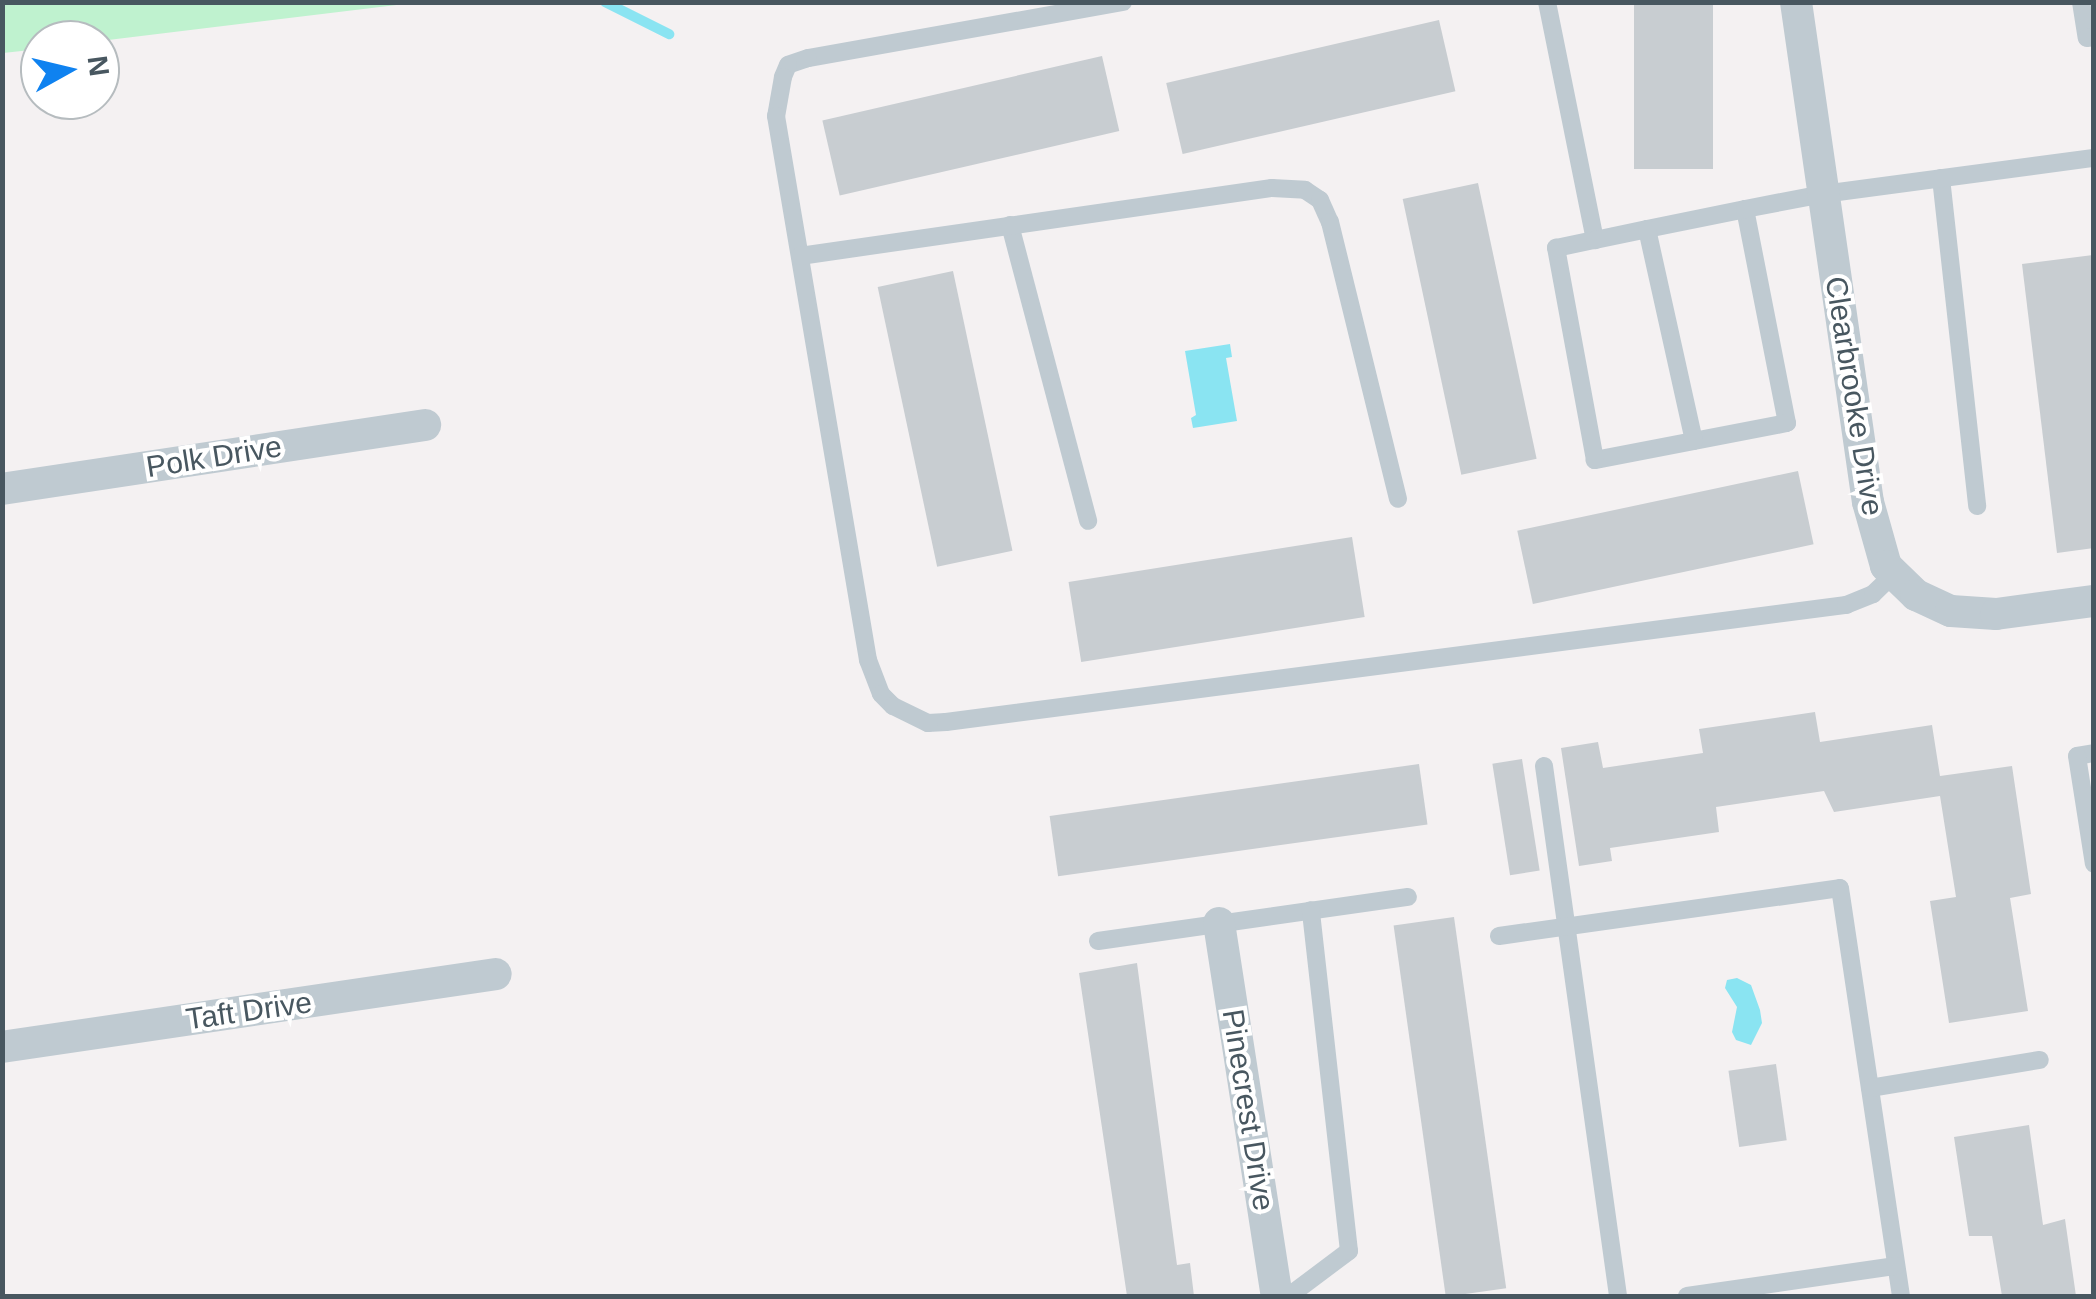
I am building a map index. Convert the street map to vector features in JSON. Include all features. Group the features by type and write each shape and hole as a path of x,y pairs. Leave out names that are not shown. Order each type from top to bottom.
{"street":[{"name":"Clearbrooke Drive","path":"1796,2 1868,502 1886,566 1894,574"},
{"name":"Polk Drive","path":"2,489 424,425"},
{"path":"1894,574 1916,595 1951,611 1996,614 2094,601"},
{"name":"Pinecrest Drive","path":"1218,922 1277,1296"},
{"name":"Taft Drive","path":"2,1047 496,974"}],"lane":[{"path":"1122,2 788,64 776,116 868,660 881,694 893,706 928,723 1846,605 1874,594 1894,574"},
{"path":"1547,2 1594,240"},
{"path":"2081,2 2086,38 2094,37"},
{"path":"1746,210 1787,424 1595,460 1556,248 1823,194 2094,158"},
{"path":"1941,178 1977,506"},
{"path":"800,256 1272,188 1305,190 1320,200 1398,498"},
{"path":"1010,226 1088,521"},
{"path":"1647,229 1694,441"},
{"path":"2094,753 2077,756 2094,864"},
{"path":"1544,766 1618,1296"},
{"path":"1499,936 1840,888 1901,1296"},
{"path":"1098,941 1408,897"},
{"path":"1289,1296 1349,1252 1311,910"},
{"path":"1870,1088 2040,1060"},
{"path":"1687,1296 1896,1266"}],"green space":[{"path":"3,2 413,3 120,39 120,20 20,20 20,51 3,53"}],"water":[{"path":"1230,344 1232,357 1226,358 1237,421 1193,428 1191,418 1196,415 1185,351"},
{"path":"1737,978 1751,985 1760,1010 1762,1023 1751,1045 1736,1040 1732,1032 1737,1007 1725,988 1727,980"}],"building":[{"path":"1634,2 1713,2 1713,169 1634,169"},
{"path":"1439,20 1455,91 1183,154 1166,83"},
{"path":"1102,56 1119,131 840,196 822,121"},
{"path":"1478,183 1537,459 1461,475 1403,199"},
{"path":"2093,255 2094,548 2057,553 2022,264"},
{"path":"953,271 1012,551 937,567 878,287"},
{"path":"1798,471 1814,544 1533,604 1517,531"},
{"path":"1352,537 1365,617 1081,662 1069,582"},
{"path":"1815,712 1820,742 1932,725 1940,776 2012,766 2031,894 2010,898 2028,1011 1949,1023 1930,901 1956,897 1940,796 1834,812 1824,791 1716,807 1719,832 1610,848 1612,861 1579,866 1561,748 1598,742 1603,768 1703,753 1699,729"},
{"path":"1522,759 1540,871 1510,875 1492,764"},
{"path":"1419,764 1427,824 1058,876 1050,816"},
{"path":"1454,917 1506,1288 1446,1296 1394,925"},
{"path":"1137,963 1177,1265 1190,1263 1194,1296 1127,1296 1079,973"},
{"path":"1776,1064 1787,1140 1739,1147 1728,1071"},
{"path":"2029,1125 2043,1225 2065,1219 2076,1296 2002,1296 1992,1236 1969,1236 1954,1137"}],"waterway":[{"path":"605,2 669,34"}]}
